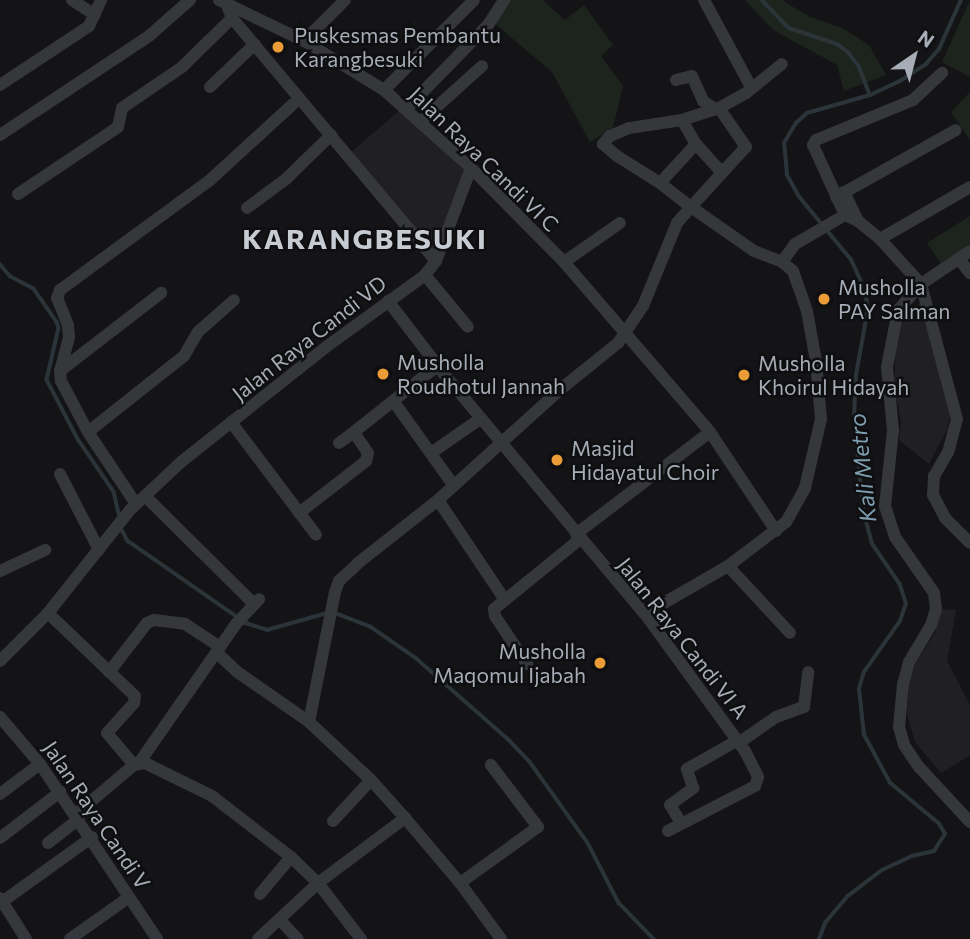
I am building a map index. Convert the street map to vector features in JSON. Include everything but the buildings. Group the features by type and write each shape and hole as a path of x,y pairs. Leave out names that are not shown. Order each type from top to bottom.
{"street":[{"path":"72,0 95,15"},
{"path":"0,85 89,26 102,0"},
{"path":"0,135 149,36 190,0"},
{"path":"304,41 345,0"},
{"path":"384,90 474,0"},
{"path":"406,109 488,25 504,0"},
{"path":"704,0 751,87"},
{"path":"223,2 232,18 436,261"},
{"name":"Jalan Raya Candi VI C","path":"223,2 304,41 384,90 471,168 564,262 710,432 776,531"},
{"path":"18,194 118,127 122,108 182,66 232,18"},
{"path":"209,87 255,44"},
{"path":"645,614 728,566 776,531 793,511 805,488 821,419 816,361 807,311 793,271 782,262 754,251 603,144 610,136 629,128 682,120 717,108 746,93 782,64"},
{"path":"421,121 482,66"},
{"path":"942,73 913,100 816,140 813,149 858,221 880,239 921,284 957,419 948,452 934,476 933,495 945,518 970,543"},
{"path":"309,722 339,581 438,500 624,335 643,306 669,237 691,207 747,145 717,108 704,101 692,76 676,80"},
{"path":"48,843 137,764 252,605 137,503 88,432 61,381 60,371 69,337 68,325 57,298 60,290 187,199 293,104"},
{"path":"682,120 696,144 722,173"},
{"path":"840,194 956,130"},
{"path":"247,208 286,179 331,135"},
{"path":"660,183 696,144"},
{"name":"Jalan Raya Candi VD","path":"0,661 48,613 137,503 207,439 388,300 425,275 436,261 471,168"},
{"path":"880,239 970,187"},
{"path":"840,194 842,216"},
{"path":"782,262 804,238 842,216 858,221"},
{"path":"564,262 620,223"},
{"path":"970,273 964,255 921,284 898,310 892,330 887,390 893,430 884,506 895,537 930,585 936,609 931,625 909,662 900,705 899,727 904,745 919,767 970,822"},
{"path":"425,275 468,327"},
{"path":"60,371 161,293"},
{"path":"88,432 184,356 198,332 234,300"},
{"name":"Jalan Raya Candi VI A","path":"388,300 480,419 645,614 739,741 758,777 758,782 667,831"},
{"path":"339,443 437,366"},
{"path":"394,402 454,486"},
{"path":"431,453 480,419"},
{"path":"231,422 316,535"},
{"path":"299,513 366,461 368,453 354,432"},
{"path":"527,664 495,616 494,609 578,536 710,432"},
{"path":"60,474 99,550"},
{"path":"438,500 505,600"},
{"path":"0,571 45,550"},
{"path":"728,566 790,633"},
{"path":"48,613 136,699 107,733 137,764 212,796 291,857 318,883 361,939"},
{"path":"110,672 147,623 154,620 185,624 219,650 236,671 309,722 371,780 460,883 500,939"},
{"path":"681,823 670,805 694,788 687,768 739,741 776,717 804,707 808,672"},
{"name":"Jalan Raya Candi V","path":"0,717 40,764 92,837 157,939"},
{"path":"0,794 40,764"},
{"path":"460,883 538,827 491,765"},
{"path":"333,821 371,780"},
{"path":"0,838 60,792"},
{"path":"258,939 318,883 405,818"},
{"path":"26,939 1,900 92,837"},
{"path":"260,894 291,857"},
{"path":"70,939 130,897"},
{"path":"280,920 298,939"}],"shaded area":[{"path":"507,0 543,0 565,20 584,5 613,45 601,56 623,86 613,128 590,142 552,72 493,22"},
{"path":"745,0 782,0 810,17 842,28 869,45 886,75 844,91 837,65 773,30"},
{"path":"970,0 970,77 942,62"},
{"path":"970,92 970,140 951,112"},
{"path":"401,109 464,170 433,251 349,154"},
{"path":"970,216 970,245 941,264 927,243"},
{"path":"920,303 950,416 947,430 929,464 899,440 901,421 894,390 896,339 902,322"},
{"path":"941,609 956,610 947,661 970,705 970,755 941,773 915,742 907,715 909,682 916,662 935,633"}],"waterway":[{"path":"762,0 789,28 837,44 848,52 859,66 870,95"},
{"name":"Kali Metro","path":"819,939 825,923 848,896 882,870 912,856 934,851 945,834 939,824 890,783 864,735 859,689 864,672 900,621 906,604 900,585 872,544 863,510 854,415 856,375 868,308 864,288 851,260 799,197 787,175 784,143 796,123 807,113 870,95 900,81 926,64 939,49 961,0"},
{"path":"0,264 10,276 34,289 57,322 59,328 47,380 78,439 114,492 120,517"},
{"path":"121,528 128,541 246,623 267,630 327,613"},
{"path":"335,613 371,627 416,658 508,739 530,762 588,843 619,903 654,939"}],"place":[{"name":"Puskesmas Pembantu Karangbesuki","path":"278,47"},
{"name":"Musholla PAY Salman","path":"824,299"},
{"name":"Musholla Roudhotul Jannah","path":"383,374"},
{"name":"Musholla Khoirul Hidayah","path":"744,375"},
{"name":"Masjid Hidayatul Choir","path":"557,460"},
{"name":"Musholla Maqomul Ijabah","path":"600,663"}],"district":[{"name":"KARANGBESUKI","path":"365,238"}]}
